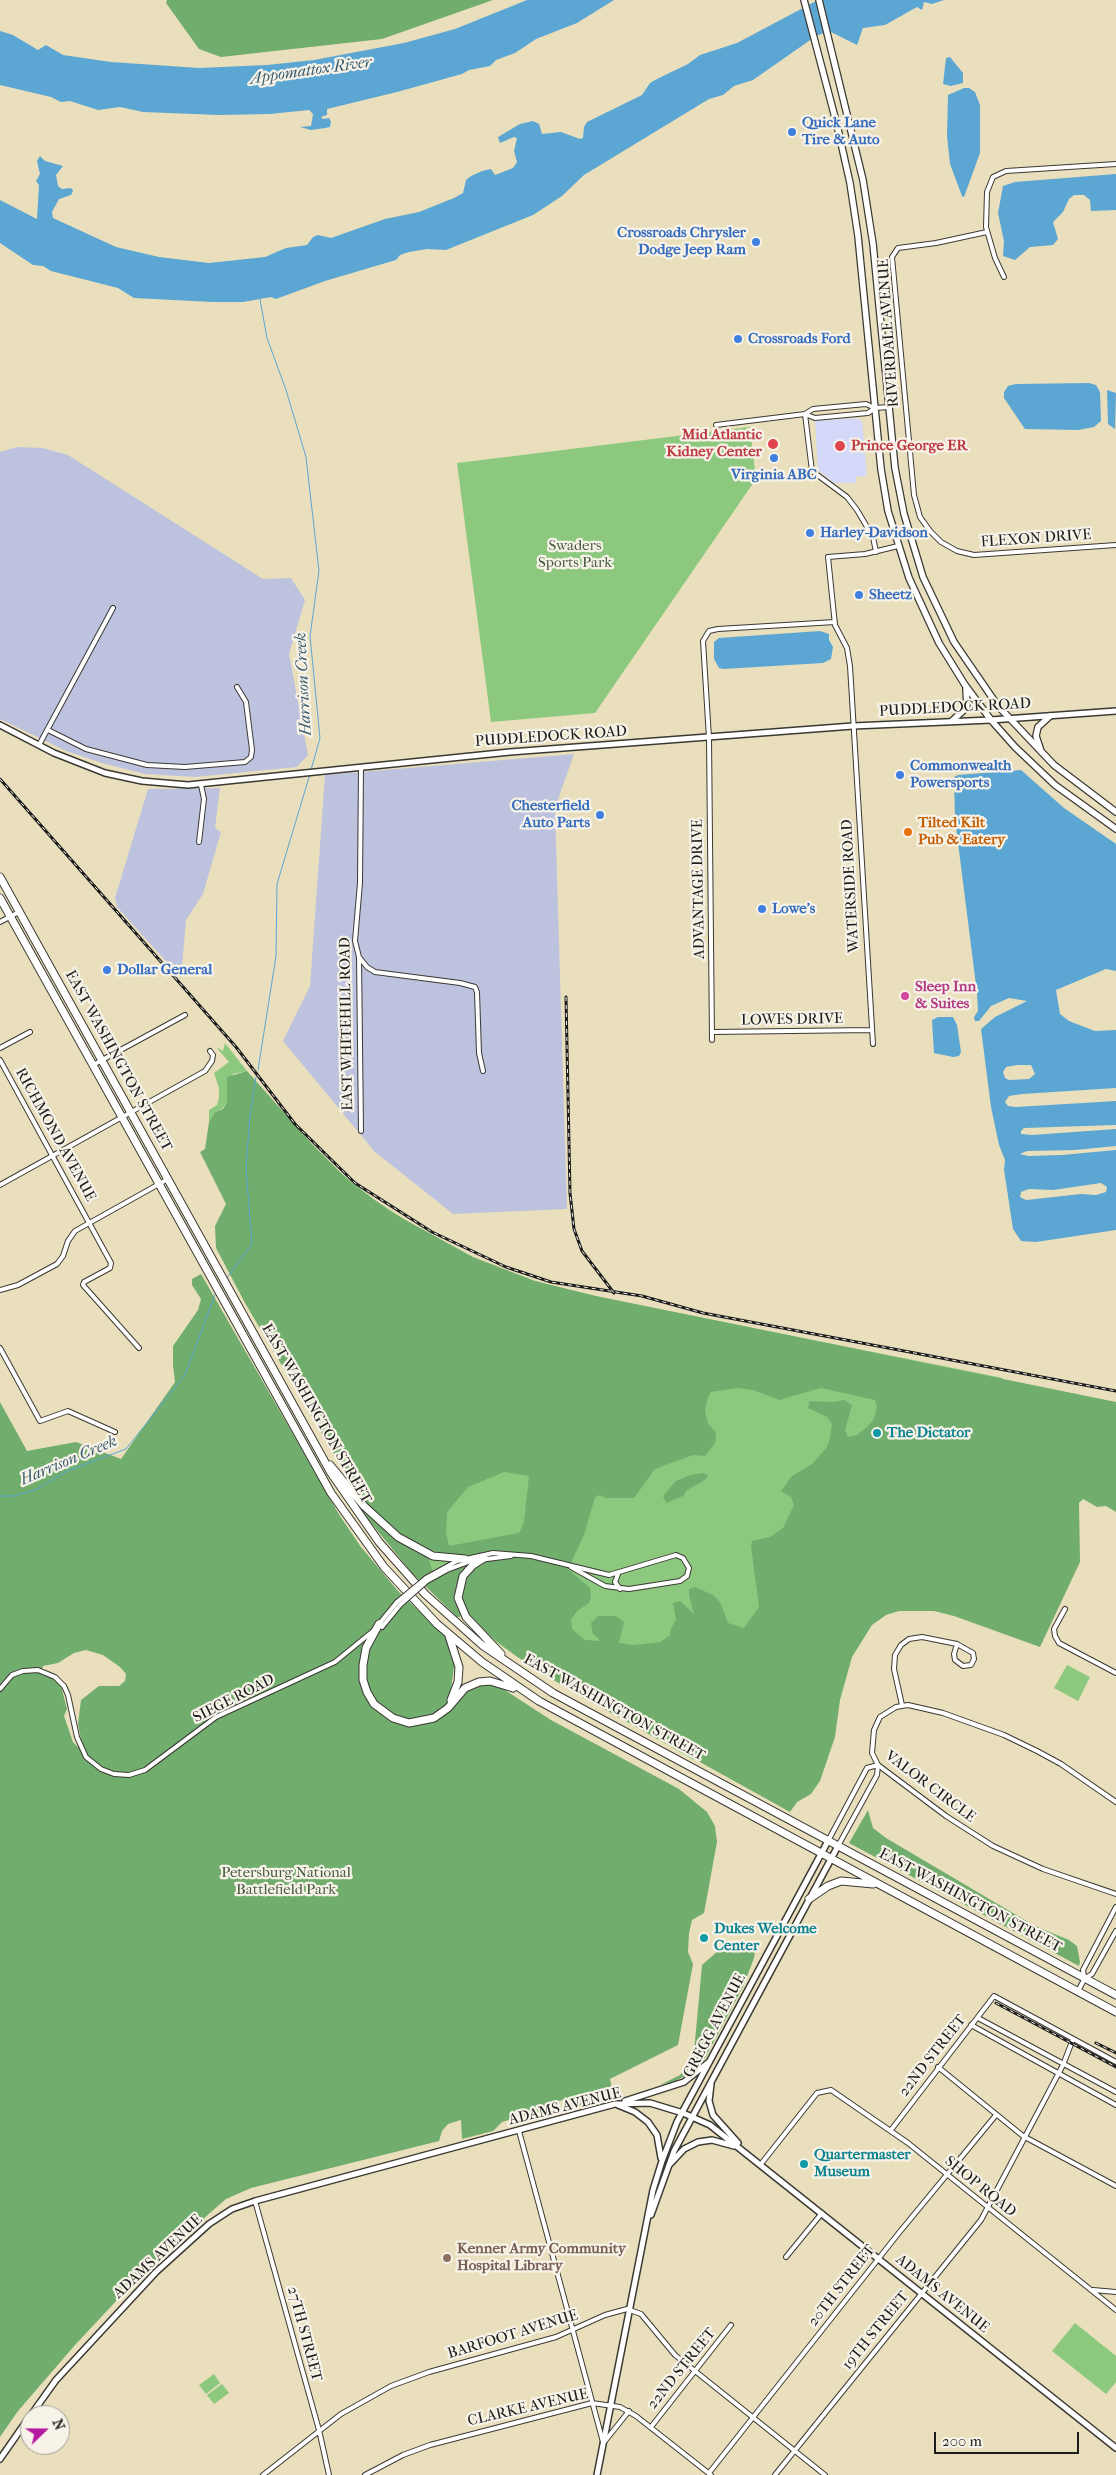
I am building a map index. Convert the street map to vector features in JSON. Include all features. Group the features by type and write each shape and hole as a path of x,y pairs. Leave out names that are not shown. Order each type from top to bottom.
{"highway":[{"name":"EAST WASHINGTON STREET","path":"0,877 316,1448 360,1517 402,1569 450,1617 519,1671 576,1706 1116,1994"},
{"name":"EAST WASHINGTON STREET","path":"0,898 341,1508 384,1567 448,1634 523,1691 1116,2012"},
{"path":"316,1448 364,1506 398,1538 433,1556 465,1559"},
{"path":"484,1558 471,1567 461,1578 458,1593 460,1605 476,1629 519,1671"},
{"path":"380,1625 368,1654 366,1668 368,1685 375,1699 387,1711 411,1719 436,1713 454,1694 458,1682 459,1667 448,1634"},
{"path":"380,1625 366,1648 362,1665 363,1680 374,1704 392,1718 409,1723 434,1718 448,1708 465,1688 479,1682 497,1682 523,1691"},
{"path":"809,1899 828,1886 841,1881 852,1880 884,1887"}],"main road":[{"path":"804,0 842,146 854,211 884,490 898,546 909,578 930,627 965,685 991,720 1015,747 1055,785 1116,829"},
{"path":"819,0 857,148 867,200 898,488 908,531 923,577 954,642 982,685 1008,719 1041,753 1067,776 1116,812"},
{"path":"952,721 967,707 968,696 965,685"},
{"path":"1041,753 1036,731 1040,723 1050,716"}],"street":[{"path":"1004,277 995,258 987,232 988,192 992,180 997,174 1006,171 1116,164"},
{"name":"RIVERDALE AVENUE","path":"917,509 893,254 898,248 936,243 987,232"},
{"path":"716,425 805,414 813,409 866,404 875,408 889,407"},
{"path":"805,414 815,418 868,413 875,408"},
{"path":"805,414 812,471 847,497 873,537 876,552 898,546"},
{"name":"FLEXON DRIVE","path":"917,509 924,524 934,536 949,547 966,554 986,555 1116,545"},
{"name":"WATERSIDE ROAD","path":"873,1044 847,648 835,622 828,557 876,552"},
{"path":"40,745 113,608"},
{"name":"ADVANTAGE DRIVE","path":"712,1040 709,738 703,641 709,631 835,622"},
{"path":"48,730 86,749 146,765 184,767 245,762 251,757 252,750 246,702 238,687"},
{"name":"PUDDLEDOCK ROAD","path":"0,725 89,768 160,784 201,784 478,754 853,726 991,720 1116,711"},
{"name":"EAST WHITEHILL ROAD","path":"361,767 360,883 355,941 359,957 361,1131"},
{"path":"199,842 204,799 201,784"},
{"path":"0,922 19,912"},
{"path":"359,957 367,967 375,972 460,983 475,987 477,992 478,1045 483,1071"},
{"path":"93,1065 185,1015"},
{"name":"LOWES DRIVE","path":"712,1032 872,1030"},
{"path":"0,1048 30,1032"},
{"path":"0,1184 205,1071 212,1060 213,1055 210,1052"},
{"name":"RICHMOND AVENUE","path":"0,1060 111,1265 84,1282 83,1285 139,1348"},
{"path":"0,1290 14,1287 57,1264 64,1254 70,1236 89,1222 168,1179"},
{"path":"0,1348 40,1421 68,1410 115,1432"},
{"name":"SIEGE ROAD","path":"0,1689 12,1676 23,1671 44,1672 55,1677 64,1686 68,1695 78,1737 86,1757 101,1770 114,1774 129,1775 145,1770 189,1735 216,1717 335,1662 380,1625 398,1604 426,1579 465,1559 493,1553 518,1555 537,1557 603,1574 618,1574 676,1555 683,1558 689,1568 686,1576 679,1581 620,1589 598,1583 571,1567"},
{"name":"SIEGE ROAD","path":"426,1579 452,1567 484,1558 518,1555"},
{"path":"618,1574 615,1582 620,1589"},
{"path":"1065,1609 1054,1629 1059,1644 1116,1673"},
{"path":"957,1644 954,1654 955,1660 963,1666 970,1665 974,1659 973,1653 957,1644 922,1637 909,1639 901,1645 895,1655 894,1669 902,1705 943,1713 1004,1735 1061,1764 1116,1802"},
{"name":"VALOR CIRCLE","path":"902,1705 884,1713 877,1722 872,1745 878,1765 946,1816 993,1846 1043,1869 1116,1894"},
{"path":"828,1841 867,1768 878,1765 877,1775 838,1846"},
{"name":"GREGG AVENUE","path":"597,2475 653,2190 662,2161 683,2113 828,1841"},
{"name":"GREGG AVENUE","path":"646,2232 666,2171 692,2116 838,1846"},
{"path":"1085,1978 1083,1970 1116,1908"},
{"path":"791,1913 799,1917"},
{"path":"1078,1991 1085,1978 1092,1974 1116,1931"},
{"name":"22ND STREET","path":"890,2130 994,1996 1073,2039"},
{"path":"978,2018 1116,2092"},
{"path":"971,2025 1116,2105"},
{"path":"1073,2039 1116,2062"},
{"name":"19TH STREET","path":"775,2475 988,2208 1023,2136 1063,2065 1073,2039"},
{"path":"615,2104 684,2082 696,2074 714,2056"},
{"path":"938,2068 1023,2136 1116,2186"},
{"path":"714,2076 709,2100 713,2114 746,2152"},
{"name":"SHOP ROAD","path":"761,2164 817,2093 825,2089 836,2093 890,2130 1116,2310"},
{"name":"ADAMS AVENUE","path":"38,2405 56,2380 156,2272 209,2224 232,2210 255,2200 615,2104 650,2103 692,2116 710,2125 1116,2448"},
{"path":"615,2104 635,2112 648,2122 660,2141 662,2161"},
{"name":"20TH STREET","path":"710,2474 752,2417 946,2174 996,2115"},
{"path":"519,2131 603,2443"},
{"path":"666,2171 684,2148 698,2142 718,2140 746,2152"},
{"name":"27TH STREET","path":"255,2200 319,2430 329,2475"},
{"path":"786,2257 822,2213"},
{"path":"1092,2290 1116,2292"},
{"path":"630,2309 641,2314 666,2346 695,2371 825,2475"},
{"name":"BARFOOT AVENUE","path":"263,2475 355,2404 407,2379 573,2331 616,2311 630,2309"},
{"name":"22ND STREET","path":"651,2427 732,2325"},
{"name":"CLARKE AVENUE","path":"365,2475 389,2462 430,2445 592,2403 611,2404 629,2411 710,2474"},
{"path":"603,2443 629,2411"},
{"name":"ADAMS AVENUE","path":"0,2459 20,2430"}],"shaded area":[{"name":"Prince George ER","path":"857,418 862,421 867,476 856,477 856,483 834,483 818,470 815,421"},
{"path":"17,447 43,448 68,455 263,579 291,578 305,600 289,654 308,755 297,767 195,777 145,774 66,751 0,719 0,452"},
{"path":"574,754 555,808 567,1209 453,1214 374,1151 283,1041 310,986 325,775"},
{"path":"220,788 215,828 221,832 203,894 186,920 181,978 117,907 115,898 148,789"}],"green space":[{"path":"167,0 493,0 382,39 221,57 199,49 166,3"},
{"name":"Swaders Sports Park","path":"750,427 756,479 595,713 491,722 457,463"},
{"path":"225,1043 247,1071 233,1074 227,1102 222,1109 215,1112 209,1122 209,1110 217,1105 219,1098 219,1088 214,1073 229,1062 216,1047 223,1051"},
{"path":"247,1071 312,1144 351,1183 391,1212 473,1257 535,1281 596,1296 1116,1402 1116,1512 1106,1506 1097,1507 1083,1499 1079,1503 1080,1562 1040,1647 954,1616 934,1611 899,1611 886,1615 872,1625 852,1657 840,1700 835,1737 820,1781 811,1794 797,1802 790,1812 570,1690 516,1656 461,1613 460,1617 457,1617 412,1573 358,1507 359,1496 245,1303 216,1248 215,1226 226,1204 200,1152 205,1149 209,1122 215,1112 223,1109 227,1102 227,1077","holes":["738,1388 753,1390 779,1400 821,1388 875,1400 877,1407 874,1419 867,1427 857,1435 848,1437 845,1430 852,1405 844,1400 833,1402 810,1401 808,1408 827,1417 832,1424 830,1438 827,1447 812,1464 792,1476 781,1491 791,1497 794,1505 783,1528 770,1537 752,1541 751,1546 759,1607 744,1628 728,1623 720,1602 713,1595 695,1587 689,1589 694,1614 680,1601 673,1603 676,1620 671,1628 670,1635 661,1642 633,1645 619,1643 624,1622 616,1616 598,1616 591,1623 593,1634 601,1641 585,1640 572,1629 571,1620 577,1611 589,1603 591,1596 590,1588 568,1569 584,1535 595,1497 600,1495 605,1498 634,1498 655,1469 693,1455 705,1456 715,1443 716,1433 708,1423 705,1411 711,1392","504,1472 529,1476 524,1522 519,1533 449,1546 446,1533 447,1512 468,1487","425,1548 449,1555 469,1556 462,1565 435,1578"]},
{"path":"323,1159 375,1200 425,1233 478,1260 535,1281 584,1294 1003,1378 694,1760 543,1674 490,1638 348,1478 278,1352"},
{"name":"Petersburg National Battlefield Park","path":"201,1274 340,1516 361,1547 398,1591 454,1644 455,1660 450,1696 459,1701 471,1687 480,1681 494,1683 551,1720 679,1789 707,1812 715,1826 717,1842 704,1913 692,1920 689,1933 688,1952 693,1964 678,2045 610,2079 613,2095 604,2100 571,2109 566,2099 540,2107 538,2115 532,2119 524,2116 521,2110 515,2110 515,2118 502,2122 493,2131 462,2139 461,2120 448,2124 442,2131 439,2141 251,2188 226,2199 148,2267 75,2345 23,2405 20,2405 20,2409 0,2437 0,1402 27,1451 76,1442 121,1459 175,1382 173,1346 198,1310 201,1299 192,1285 192,1279","holes":["86,1650 103,1655 120,1667 126,1674 125,1681 119,1686 99,1686 81,1700 78,1724 82,1744 78,1747 73,1742 64,1716 67,1709 61,1686 57,1680 41,1673 43,1666 58,1663 74,1653"]},
{"path":"704,1473 708,1476 705,1480 687,1490 683,1496 666,1503 663,1496 676,1481 690,1475"},
{"path":"1067,1665 1090,1677 1078,1701 1054,1688"},
{"path":"868,1810 873,1828 886,1838 1035,1926 1069,1940 1077,1946 1079,1966 849,1843"},
{"path":"744,1943 756,1946 754,1958 743,1987 703,2062 689,2074 675,2081 660,2085 680,2075 688,2066 694,2052 702,1965 726,1944"},
{"path":"1075,2323 1116,2356 1116,2382 1106,2394 1052,2351"},
{"path":"214,2374 220,2383 206,2394 199,2385"},
{"path":"222,2384 229,2393 214,2404 207,2395"}],"water":[{"name":"Appomattox River","path":"527,0 614,0 577,23 536,39 515,53 496,60 490,66 327,109 327,115 321,117 323,119 329,118 331,122 330,127 325,128 311,130 300,127 311,126 313,114 309,110 270,114 219,115 143,112 120,107 98,110 70,101 61,102 51,97 0,85 0,31 13,35 38,50 46,45 63,55 111,62 199,68 267,65 314,60 404,43 455,29"},
{"path":"818,0 944,0 932,4 924,2 922,10 917,7 885,25 863,28 857,45 829,31 816,36 753,80 734,86 723,95 709,99 584,175 562,196 533,215 446,250 427,249 409,252 400,255 396,260 325,281 276,299 271,297 243,302 213,302 134,298 118,288 51,271 43,266 33,265 0,243 0,200 37,219 39,185 36,181 40,174 37,161 40,156 45,161 63,166 56,175 58,186 62,189 71,188 73,191 71,195 59,199 52,212 53,218 116,247 159,257 209,263 265,257 286,248 307,245 313,237 318,235 331,238 385,219 419,212 463,193 466,180 471,176 491,169 495,175 513,168 517,162 514,151 517,138 514,137 500,143 498,137 520,124 533,121 539,124 542,134 561,132 580,139 583,138 584,127 587,122 642,95 650,83 688,64 700,55 737,43"},
{"path":"950,57 963,73 963,83 951,86 943,84 946,58"},
{"path":"964,88 969,88 975,92 980,105 980,153 964,197 950,164 947,136 948,95"},
{"path":"1116,174 1116,210 1091,211 1090,200 1084,195 1074,195 1069,199 1063,212 1053,222 1058,239 1053,245 1030,247 1015,260 1003,256 1004,241 998,213 1003,186 1015,182"},
{"path":"1089,383 1096,385 1100,392 1101,421 1094,427 1078,430 1025,429 1004,398 1004,392 1008,386 1016,384"},
{"path":"1107,390 1116,393 1115,429 1108,424"},
{"path":"820,631 829,634 829,640 833,647 831,659 823,663 723,669 719,668 714,659 714,642 719,638"},
{"path":"1021,770 1064,808 1116,844 1116,971 1106,969 1056,990 1060,1014 1069,1021 1095,1031 1116,1030 1116,1088 1022,1094 1009,1096 1005,1102 1008,1106 1016,1107 1116,1101 1116,1125 1024,1128 1021,1134 1032,1135 1116,1129 1116,1146 1075,1150 1027,1151 1020,1154 1028,1156 1062,1155 1116,1150 1116,1230 1036,1242 1021,1241 1013,1229 1004,1170 1005,1160 999,1145 991,1107 981,1029 995,1017 1027,1001 1009,998 991,1006 979,1021 975,1021 974,1017 978,1011 977,993 955,819 954,777 958,775","holes":["1031,1065 1035,1074 1029,1079 1009,1080 1005,1078 1003,1072 1006,1067","1101,1183 1107,1187 1106,1192 1096,1195 1081,1194 1026,1200 1020,1197 1021,1192 1029,1189 1053,1190"]},
{"path":"938,1017 953,1017 957,1025 961,1052 959,1056 953,1057 934,1053 932,1020"}],"waterway":[{"name":"Harrison Creek","path":"260,299 267,338 286,390 306,457 319,571 310,636 320,738 311,770"},
{"name":"Harrison Creek","path":"258,1070 276,956 277,884 310,774"},
{"name":"Harrison Creek","path":"226,1279 252,1244 246,1168 250,1115 256,1077"},
{"name":"Harrison Creek","path":"0,1496 14,1496 37,1489 67,1471 126,1449 185,1375 216,1292"}],"railway":[{"path":"0,779 236,1047 295,1124 355,1183 432,1232 506,1267 551,1282 642,1296 703,1313 1116,1391"},
{"path":"566,997 570,1193 574,1229 582,1251 614,1293"},
{"path":"996,2003 1116,2067"},
{"path":"1096,2043 1116,2053"}],"place":[{"name":"Quick Lane Tire & Auto","path":"792,132"},
{"name":"Crossroads Chrysler Dodge Jeep Ram","path":"756,242"},
{"name":"Crossroads Ford","path":"738,339"},
{"name":"Mid Atlantic Kidney Center","path":"773,444"},
{"name":"Prince George ER","path":"840,446"},
{"name":"Virginia ABC","path":"774,458"},
{"name":"Harley-Davidson","path":"810,533"},
{"name":"Sheetz","path":"859,595"},
{"name":"Commonwealth Powersports","path":"900,775"},
{"name":"Chesterfield Auto Parts","path":"600,815"},
{"name":"Tilted Kilt Pub & Eatery","path":"908,832"},
{"name":"Lowe's","path":"762,909"},
{"name":"Dollar General","path":"107,970"},
{"name":"Sleep Inn & Suites","path":"905,996"},
{"name":"The Dictator","path":"877,1433"},
{"name":"Dukes Welcome Center","path":"704,1938"},
{"name":"Quartermaster Museum","path":"804,2164"},
{"name":"Kenner Army Community Hospital Library","path":"447,2258"}]}
